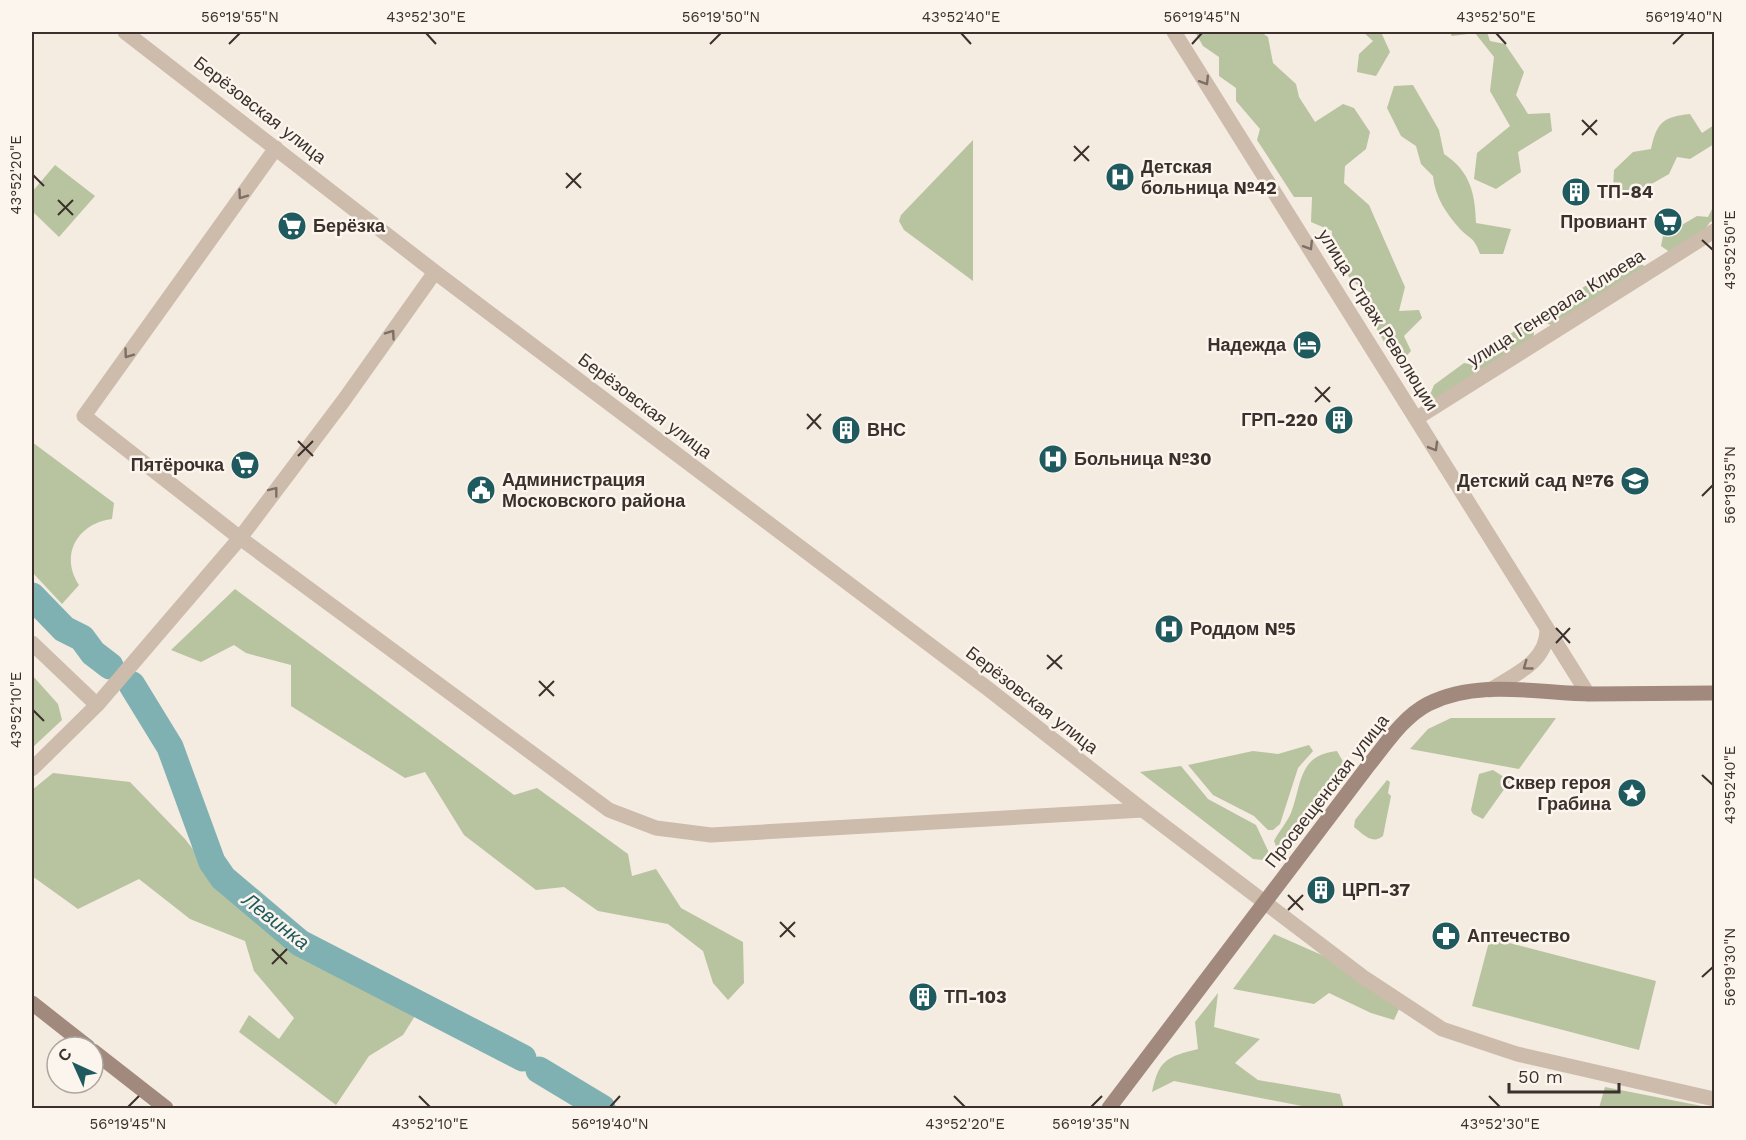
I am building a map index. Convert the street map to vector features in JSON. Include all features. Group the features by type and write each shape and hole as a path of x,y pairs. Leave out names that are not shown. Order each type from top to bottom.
{"main road":[{"name":"Просвещенская улица","path":"1109,1108 1386,743 1407,720 1437,700 1464,692 1490,690 1588,694 1714,693"},
{"path":"32,1003 73,1035"},
{"path":"105,1060 166,1108"}],"street":[{"name":"Берёзовская улица","path":"125,32 435,272 982,684 1143,810 1266,902"},
{"name":"улица Страж Революции","path":"1174,32 1418,418 1588,694"},
{"path":"276,148 84,416 240,538 609,810 656,828 711,835 1143,810"},
{"name":"улица Генерала Клюева","path":"1418,418 1714,231"},
{"path":"32,769 97,705 240,538 344,400 435,272"},
{"path":"1490,690 1536,659 1545,646 1547,630"},
{"path":"32,643 97,705"},
{"path":"1266,902 1409,1010 1460,1037 1517,1054 1714,1099"}],"green space":[{"path":"1195,32 1261,32 1268,37 1273,63 1296,84 1299,97 1315,122 1343,104 1354,108 1370,132 1366,149 1345,166 1344,183 1369,205 1405,287 1399,311 1419,310 1422,318 1404,336 1411,351 1400,363 1391,354 1366,310 1371,293 1353,282 1330,252 1332,231 1311,222 1312,197 1294,197 1257,140 1260,129 1236,101 1236,88 1219,76 1219,57 1203,46"},
{"path":"1363,32 1381,32 1390,52 1376,76 1357,72 1359,54 1373,41"},
{"path":"1449,32 1487,32 1490,41 1505,44 1524,72 1516,95 1528,114 1550,113 1552,131 1518,152 1521,172 1496,189 1474,179 1477,153 1510,126 1490,91 1494,57 1475,33 1452,36"},
{"path":"1413,85 1439,130 1444,154 1460,168 1470,184 1476,223 1511,229 1503,254 1480,254 1474,242 1460,229 1442,204 1433,176 1421,164 1416,146 1401,136 1387,108 1394,86"},
{"path":"1690,114 1702,133 1714,125 1714,144 1690,159 1677,157 1669,174 1627,198 1613,190 1614,170 1633,152 1651,149 1659,127 1667,119"},
{"path":"973,140 973,281 904,230 899,221 901,215"},
{"path":"55,165 95,196 59,237 32,211 32,192"},
{"path":"1714,205 1714,221 1710,222 1702,234 1671,253 1661,246 1663,236 1697,216 1708,217"},
{"path":"1633,256 1646,268 1558,328 1546,323 1547,310"},
{"path":"1522,326 1534,332 1533,343 1491,371 1479,369 1473,384 1443,404 1428,400 1434,385 1464,363 1474,365 1483,352"},
{"path":"32,442 114,503 112,519 90,527 75,542 71,563 73,574 79,585 62,604 32,572"},
{"path":"235,589 514,795 537,788 628,854 632,876 656,869 681,908 743,942 744,983 728,1000 713,983 703,951 668,924 598,911 564,887 536,890 464,835 425,772 405,778 291,706 291,665 246,653 234,645 201,662 171,650"},
{"path":"32,675 58,704 62,720 32,748"},
{"path":"1451,718 1556,718 1519,769 1410,749 1428,729"},
{"path":"1309,745 1313,751 1298,768 1280,824 1273,830 1268,830 1254,816 1213,795 1188,765 1253,751 1278,754"},
{"path":"1337,751 1345,765 1278,851 1274,841 1291,813 1303,773 1315,758"},
{"path":"1181,766 1208,799 1256,825 1271,857 1263,860 1253,859 1140,772"},
{"path":"1493,770 1510,781 1483,819 1473,814 1471,810 1479,774"},
{"path":"53,773 130,782 185,839 219,883 297,949 418,1011 403,1035 369,1056 336,1105 239,1032 249,1015 279,1039 294,1018 254,971 245,941 190,919 139,879 78,909 32,876 32,790"},
{"path":"1387,780 1390,782 1388,793 1391,796 1383,836 1371,839 1354,827 1355,820"},
{"path":"1274,934 1324,956 1399,1009 1394,1020 1371,1013 1329,993 1314,1004 1233,989"},
{"path":"1490,938 1656,981 1639,1050 1472,1006"},
{"path":"1218,993 1214,1027 1260,1039 1235,1063 1258,1080 1340,1094 1344,1108 1312,1108 1174,1081 1152,1092 1158,1072 1166,1061 1179,1054 1198,1049 1195,1022"},
{"path":"1605,1087 1712,1108 1599,1108"}],"waterway":[{"name":"Левинка","path":"32,596 64,629 82,638 93,653 110,666"},
{"name":"Левинка","path":"132,685 170,747 212,862 223,878 300,943 523,1058"},
{"name":"Левинка","path":"539,1070 602,1108"}],"place":[{"name":"Детская больница №42","path":"1120,177"},
{"name":"ТП-84","path":"1576,192"},
{"name":"Провиант","path":"1668,222"},
{"name":"Берёзка","path":"292,226"},
{"name":"Надежда","path":"1307,345"},
{"name":"ГРП-220","path":"1339,420"},
{"name":"ВНС","path":"846,430"},
{"name":"Больница №30","path":"1053,459"},
{"name":"Пятёрочка","path":"245,465"},
{"name":"Детский сад №76","path":"1635,481"},
{"name":"Администрация Московского района","path":"481,490"},
{"name":"Роддом №5","path":"1169,629"},
{"name":"Сквер героя Грабина","path":"1632,793"},
{"name":"ЦРП-37","path":"1321,890"},
{"name":"Аптечество","path":"1446,936"},
{"name":"ТП-103","path":"923,997"}]}
